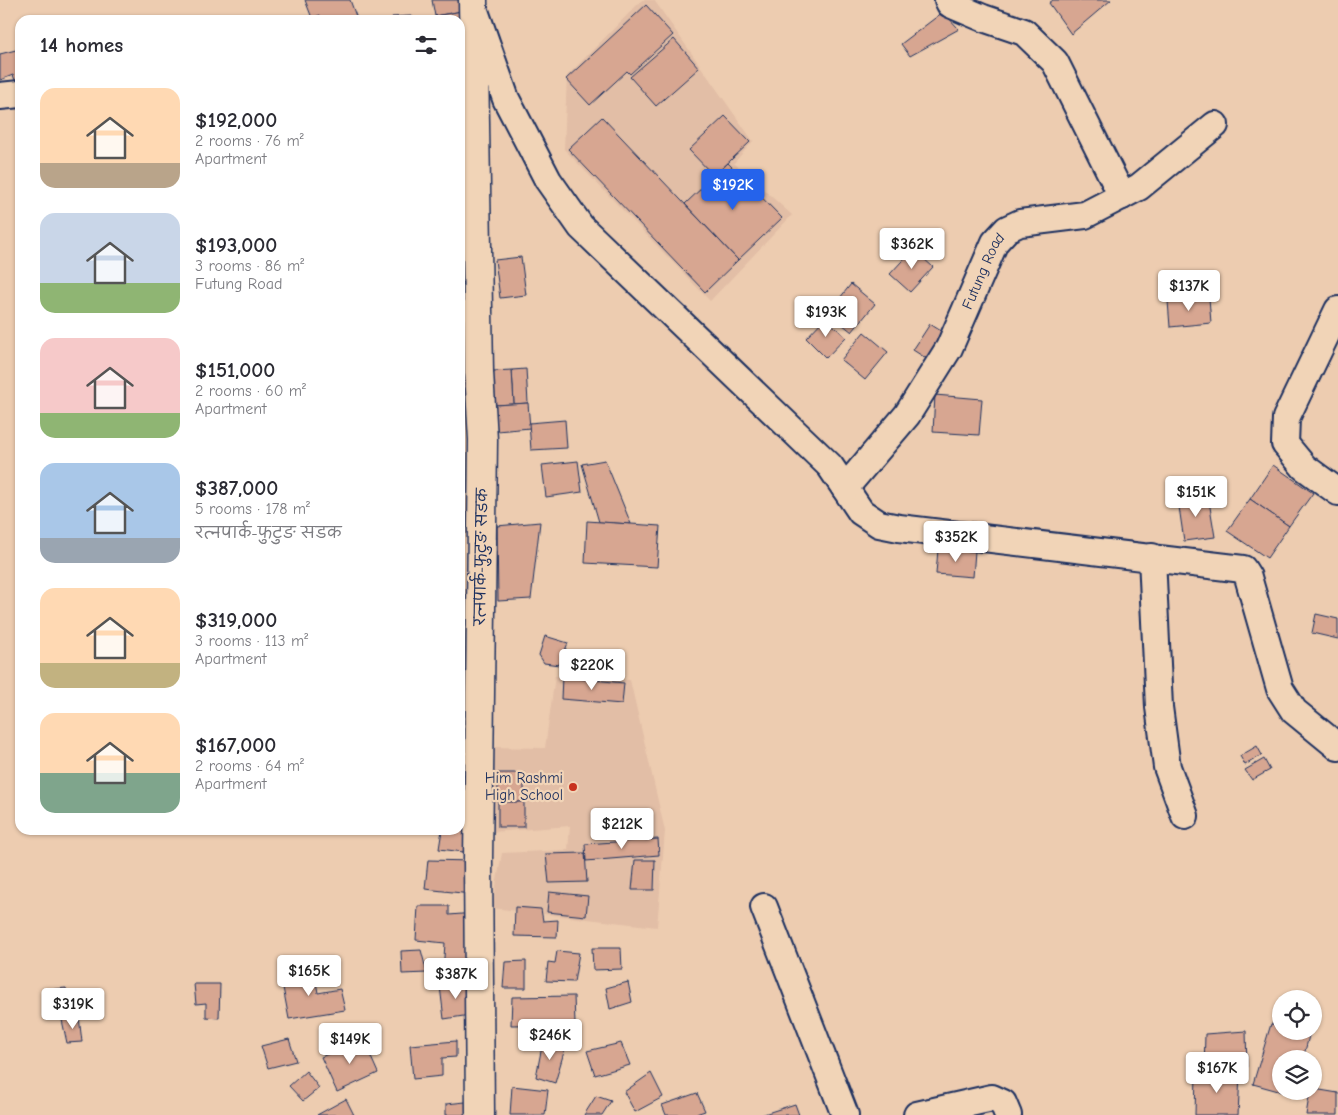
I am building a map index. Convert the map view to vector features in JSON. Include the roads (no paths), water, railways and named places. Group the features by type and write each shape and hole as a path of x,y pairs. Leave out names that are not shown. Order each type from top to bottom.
{"street":[{"path":"948,0 950,4 983,18 1024,32 1055,62 1122,196"},
{"path":"473,2 506,99 548,180 581,227 830,466 861,512 879,524 1243,569 1248,577 1280,689 1294,711 1338,746"},
{"name":"रत्नपार्क-फुटुङ सडक","path":"473,2 479,372 483,440 478,861 480,1115"},
{"path":"0,96 15,94"},
{"name":"Futung Road","path":"846,488 907,415 949,348 995,242 1007,230 1020,223 1085,215 1139,187 1215,125"},
{"path":"1338,310 1286,418 1285,444 1304,467 1338,492"},
{"path":"1152,557 1160,716 1167,767 1184,816"},
{"path":"764,907 845,1115"},
{"path":"917,1115 992,1098 1003,1103 1008,1115"}],"place":[{"name":"Him Rashmi High School","path":"573,787"}]}
